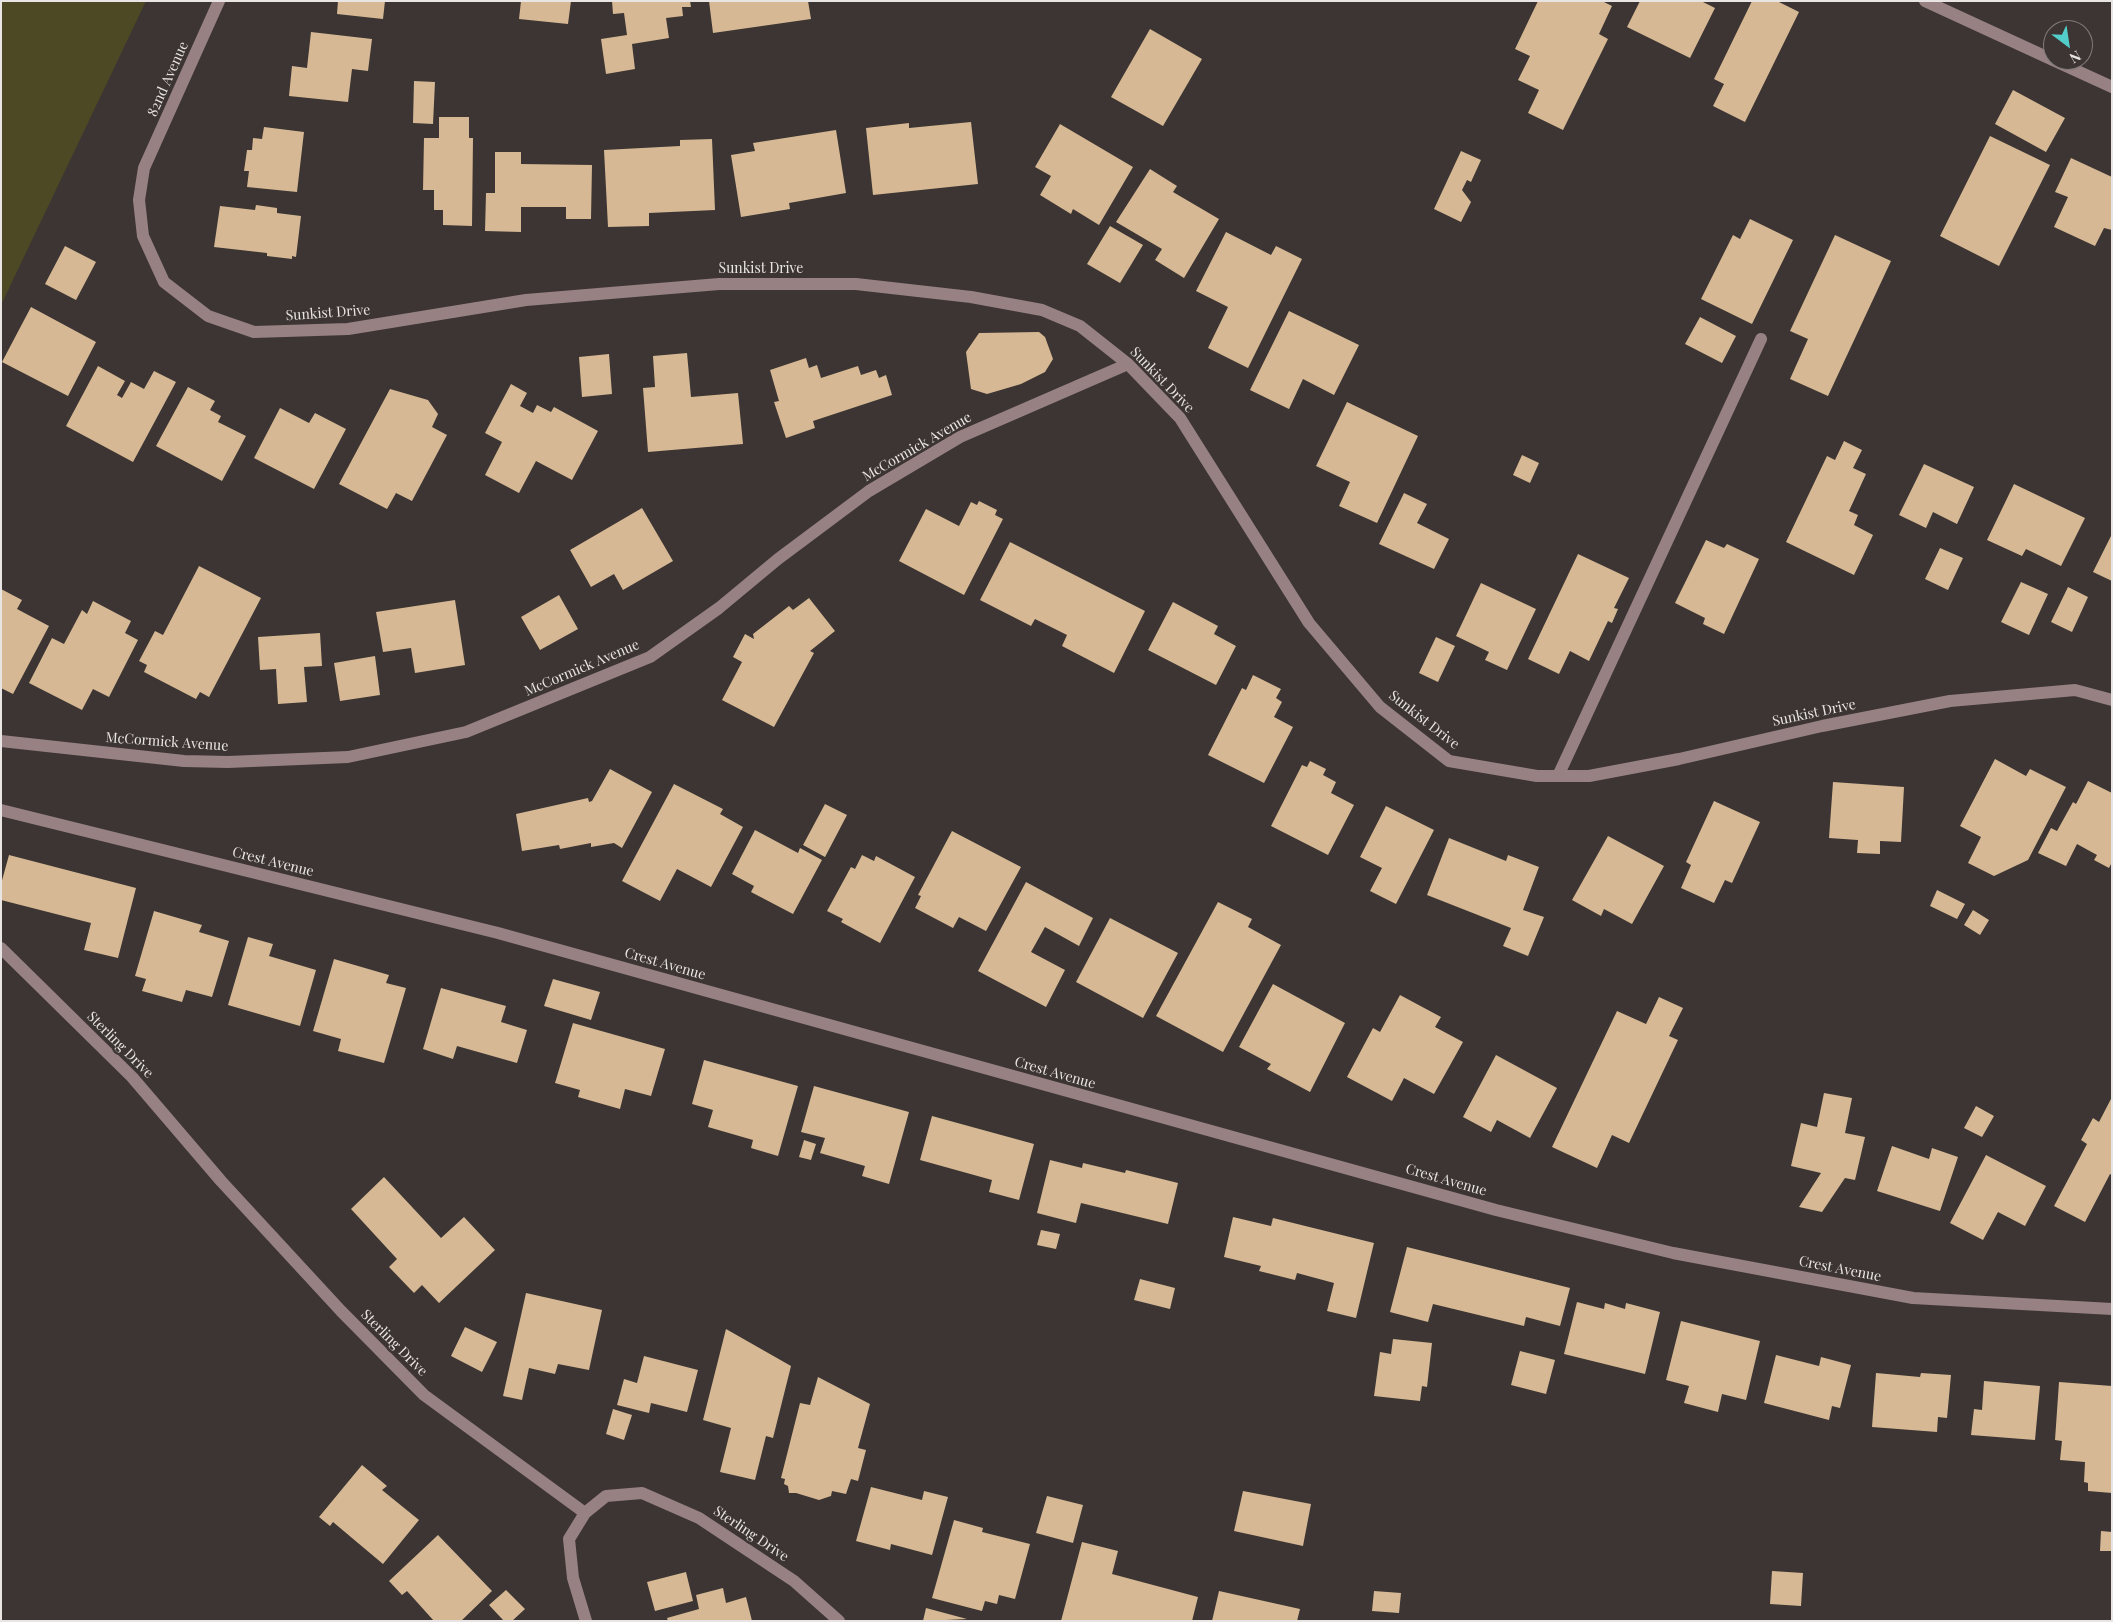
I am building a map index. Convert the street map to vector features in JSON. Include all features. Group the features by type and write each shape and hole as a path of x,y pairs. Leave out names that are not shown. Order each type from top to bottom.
{"street":[{"name":"82nd Avenue","path":"144,168 219,1"},
{"path":"1925,1 2043,55"},
{"path":"2075,70 2112,87"},
{"name":"Sunkist Drive","path":"144,168 139,200 142,236 164,282 208,316 254,332 348,330 526,300 709,285 856,284 971,297 1042,310 1080,326 1128,364 1180,418 1309,623 1380,707 1448,761 1537,776 1590,776 1670,761 1822,726 1950,701 2075,690 2112,700"},
{"path":"1558,776 1761,339"},
{"name":"McCormick Avenue","path":"1,741 184,761 228,762 348,757 466,732 650,657 719,608 778,559 869,492 960,436 1128,364"},
{"name":"Crest Avenue","path":"1,810 498,933 1496,1210 1673,1252 1912,1298 2112,1310"},
{"name":"Sterling Drive","path":"1,948 132,1077 221,1181 341,1311 424,1395 585,1513 606,1496 642,1493 699,1518 794,1581 839,1621"},
{"path":"585,1513 569,1539 573,1578 586,1621"}],"shaded area":[{"path":"1,1 146,1 1,305"}],"building":[{"path":"338,1 385,1 383,19 337,14"},
{"path":"521,1 571,1 568,24 519,19"},
{"path":"612,1 690,1 691,7 682,7 683,16 666,18 669,38 632,44 635,69 606,74 601,39 627,35 624,13 613,14"},
{"path":"709,1 808,1 811,19 713,33"},
{"path":"1538,1 1602,1 1612,6 1599,34 1608,39 1563,130 1528,113 1539,90 1518,80 1530,56 1515,49"},
{"path":"1640,1 1701,1 1715,8 1690,58 1627,27"},
{"path":"1752,1 1777,1 1799,12 1745,122 1713,106 1724,84 1714,79"},
{"path":"1150,29 1202,59 1163,126 1111,97"},
{"path":"311,32 372,39 368,71 352,69 348,102 289,96 292,66 307,68"},
{"path":"414,81 435,82 433,124 413,123"},
{"path":"2013,90 2065,118 2046,152 1995,124"},
{"path":"439,117 469,117 469,138 473,138 472,226 443,225 443,210 434,210 434,190 423,190 424,138 439,138"},
{"path":"971,122 978,184 873,195 866,128 909,123 909,128"},
{"path":"1060,124 1133,167 1099,225 1073,209 1071,214 1040,195 1051,176 1035,167"},
{"path":"264,127 304,132 297,192 247,187 249,171 244,171 247,150 252,150 253,138 262,139"},
{"path":"836,130 846,193 789,203 790,209 741,217 731,155 755,151 753,143"},
{"path":"1990,136 2050,165 1999,266 1940,236"},
{"path":"712,139 715,210 649,213 649,226 608,227 604,150 680,146 680,140"},
{"path":"1461,151 1481,160 1471,182 1467,180 1462,190 1471,202 1461,222 1434,209"},
{"path":"495,152 521,152 521,164 592,165 591,219 566,219 566,207 521,207 521,232 485,231 486,193 495,193"},
{"path":"2071,158 2112,177 2112,230 2104,228 2095,246 2054,227 2068,197 2055,192"},
{"path":"1150,169 1177,186 1173,192 1219,219 1184,278 1155,260 1162,249 1116,222"},
{"path":"256,205 277,208 277,213 301,216 296,257 292,256 292,259 267,256 267,253 214,247 220,206 255,210"},
{"path":"1750,219 1793,240 1752,324 1701,299 1733,235 1740,239"},
{"path":"1110,226 1143,245 1120,283 1087,264"},
{"path":"1226,232 1271,255 1276,246 1302,259 1248,368 1208,348 1228,307 1196,291"},
{"path":"1835,235 1891,261 1828,396 1790,379 1808,339 1790,331"},
{"path":"65,246 96,262 76,300 45,284"},
{"path":"31,307 96,342 68,396 2,362"},
{"path":"1289,311 1359,345 1334,395 1303,379 1289,409 1250,390"},
{"path":"1700,317 1736,336 1722,363 1685,344"},
{"path":"1039,332 1045,337 1053,359 1045,372 1021,384 987,394 971,389 966,352 979,333"},
{"path":"687,353 691,397 738,393 743,444 648,452 643,388 655,387 653,356"},
{"path":"609,354 612,394 582,397 579,357"},
{"path":"806,358 809,368 817,365 821,378 858,366 861,375 876,370 879,378 886,375 892,395 813,421 815,428 786,438 774,402 779,401 770,370"},
{"path":"98,366 125,381 117,395 122,398 131,382 144,389 154,371 176,382 133,462 66,426"},
{"path":"511,384 527,393 520,406 533,413 537,405 551,412 554,407 598,431 572,480 536,461 519,493 485,475 502,442 485,433"},
{"path":"188,387 215,401 210,410 221,416 218,422 246,436 222,481 156,446"},
{"path":"390,389 428,400 438,414 432,427 447,435 412,501 396,493 387,509 339,484"},
{"path":"1347,402 1418,436 1377,523 1339,506 1350,482 1316,466"},
{"path":"280,408 309,423 315,413 346,429 314,489 254,458"},
{"path":"1844,441 1862,450 1853,468 1866,474 1849,511 1858,515 1854,525 1873,535 1854,575 1786,542 1827,456 1835,460"},
{"path":"1522,455 1539,463 1530,483 1513,475"},
{"path":"1924,464 1974,487 1957,524 1933,512 1926,528 1899,515"},
{"path":"2014,484 2085,518 2061,566 2026,549 2022,556 1987,540"},
{"path":"1404,493 1427,504 1417,523 1449,539 1434,569 1379,544"},
{"path":"979,501 997,510 995,515 1003,519 964,595 899,561 926,509 959,526 971,502 977,505"},
{"path":"642,508 673,561 623,590 614,574 591,587 570,550"},
{"path":"2112,534 2112,581 2093,572"},
{"path":"1706,540 1724,548 1727,544 1759,559 1724,634 1703,624 1705,618 1675,603"},
{"path":"1010,542 1145,611 1114,673 1062,646 1067,635 1035,619 1031,626 980,600"},
{"path":"1940,548 1963,558 1948,590 1925,579"},
{"path":"1578,554 1629,578 1614,608 1618,609 1612,623 1608,621 1589,661 1570,651 1559,674 1528,659"},
{"path":"199,566 261,598 209,697 200,692 196,699 144,672 147,665 139,661 155,631 163,635"},
{"path":"2021,582 2048,594 2029,635 2001,622"},
{"path":"1481,583 1536,609 1507,670 1485,660 1489,652 1456,636"},
{"path":"2068,587 2088,597 2072,632 2051,622"},
{"path":"1,589 22,600 17,609 49,626 13,694 1,688"},
{"path":"559,595 578,629 540,650 521,617"},
{"path":"809,598 835,631 810,651 814,653 774,727 722,700 742,662 733,657 745,634 754,639 753,634 789,606 793,610"},
{"path":"455,600 465,665 415,673 411,648 383,652 376,612"},
{"path":"93,601 131,621 125,633 138,640 109,697 93,689 82,710 29,683 52,638 64,644 82,610 87,614"},
{"path":"1173,602 1218,626 1214,634 1236,646 1216,685 1148,650"},
{"path":"320,633 322,666 304,667 307,702 278,704 276,669 260,670 258,637"},
{"path":"1436,637 1455,646 1438,682 1419,673"},
{"path":"375,656 380,695 340,701 334,663"},
{"path":"1253,675 1281,689 1276,698 1282,702 1274,717 1293,727 1264,783 1208,755 1242,688 1246,690"},
{"path":"1995,759 2026,776 2030,769 2066,787 2028,860 1994,876 1968,863 1981,837 1960,826"},
{"path":"1310,761 1326,769 1323,775 1336,782 1331,793 1354,805 1328,855 1271,826 1302,765 1307,767"},
{"path":"610,769 652,792 622,848 614,843 591,847 591,843 560,849 559,845 522,851 516,814 588,798 589,802 592,801"},
{"path":"2088,781 2112,793 2112,862 2109,868 2094,860 2097,855 2077,844 2066,866 2038,853 2051,828 2057,831 2073,802 2076,804"},
{"path":"1833,782 1904,787 1901,842 1880,841 1880,854 1857,853 1858,840 1829,838"},
{"path":"674,784 723,809 720,814 743,827 711,887 677,869 660,901 622,881"},
{"path":"1714,801 1760,822 1732,883 1725,880 1714,903 1681,888 1691,865 1686,862"},
{"path":"825,804 847,815 825,857 803,845"},
{"path":"1386,806 1434,830 1396,904 1370,891 1382,868 1360,857"},
{"path":"755,830 798,853 800,848 822,860 793,914 751,892 754,886 732,874"},
{"path":"952,831 1021,867 986,931 959,917 953,928 915,908 921,896 918,895"},
{"path":"1608,836 1664,866 1632,924 1604,909 1601,916 1572,900"},
{"path":"1449,838 1506,861 1508,855 1539,867 1523,910 1544,917 1528,956 1503,946 1511,928 1427,895"},
{"path":"9,855 136,888 118,958 84,950 91,923 1,900 1,884"},
{"path":"862,855 874,861 876,856 915,877 880,943 841,922 843,919 827,911 851,867 855,869"},
{"path":"1026,882 1093,918 1079,946 1045,927 1031,952 1065,970 1046,1007 978,971"},
{"path":"1937,890 1965,904 1957,919 1930,906"},
{"path":"1218,902 1252,919 1248,927 1281,945 1223,1052 1156,1016"},
{"path":"1973,910 1989,920 1980,935 1964,925"},
{"path":"154,911 202,925 199,932 229,941 212,997 186,990 182,1002 142,991 146,979 135,976"},
{"path":"1110,918 1178,953 1143,1018 1076,982"},
{"path":"248,937 273,944 269,956 316,970 300,1026 228,1005"},
{"path":"334,959 389,975 386,983 406,988 384,1063 338,1051 341,1039 313,1031"},
{"path":"553,979 600,992 591,1020 544,1006"},
{"path":"1273,984 1345,1023 1310,1092 1267,1069 1271,1064 1239,1047"},
{"path":"441,988 506,1006 501,1022 527,1030 517,1063 457,1046 453,1059 423,1049"},
{"path":"1400,995 1441,1017 1435,1027 1463,1042 1434,1094 1404,1078 1392,1101 1347,1077 1373,1028 1380,1032"},
{"path":"1659,997 1683,1008 1669,1036 1678,1040 1629,1143 1612,1135 1597,1168 1552,1147 1617,1011 1646,1024"},
{"path":"573,1023 665,1049 651,1096 625,1089 620,1109 578,1097 580,1090 555,1083"},
{"path":"1496,1055 1557,1088 1530,1138 1497,1120 1491,1132 1463,1117"},
{"path":"704,1060 798,1086 778,1156 751,1148 753,1140 708,1127 713,1110 692,1104"},
{"path":"814,1086 909,1112 889,1184 862,1176 865,1166 820,1153 825,1138 801,1132"},
{"path":"1824,1093 1852,1098 1845,1133 1865,1137 1855,1180 1845,1178 1822,1212 1799,1207 1821,1173 1791,1166 1801,1123 1817,1127"},
{"path":"2112,1097 2112,1175 2110,1174 2085,1222 2054,1206 2087,1144 2081,1140 2093,1118 2099,1122"},
{"path":"1976,1106 1994,1116 1982,1137 1964,1128"},
{"path":"932,1116 1034,1144 1019,1200 989,1192 992,1180 920,1160"},
{"path":"804,1140 816,1144 811,1160 799,1157"},
{"path":"1892,1146 1929,1159 1932,1148 1958,1157 1940,1211 1877,1191"},
{"path":"1986,1155 2046,1186 2025,1226 1998,1212 1983,1240 1950,1223"},
{"path":"1050,1160 1082,1168 1083,1163 1125,1173 1126,1170 1178,1183 1168,1224 1081,1203 1076,1223 1037,1213"},
{"path":"384,1177 441,1238 464,1217 495,1250 439,1303 422,1285 414,1293 389,1267 397,1259 351,1209"},
{"path":"1233,1217 1271,1226 1273,1218 1374,1243 1356,1318 1327,1311 1334,1283 1297,1273 1295,1280 1259,1271 1261,1266 1224,1257"},
{"path":"1041,1230 1060,1234 1056,1249 1037,1245"},
{"path":"1407,1247 1570,1288 1560,1326 1526,1317 1524,1326 1433,1304 1428,1322 1390,1312"},
{"path":"1140,1279 1175,1288 1170,1309 1134,1300"},
{"path":"526,1293 602,1310 589,1370 558,1364 555,1374 529,1368 522,1400 503,1396"},
{"path":"1577,1302 1604,1309 1605,1303 1625,1309 1626,1303 1660,1312 1645,1374 1564,1354"},
{"path":"1681,1321 1760,1341 1746,1400 1722,1394 1718,1412 1684,1403 1689,1386 1666,1380"},
{"path":"465,1327 497,1342 482,1372 451,1356"},
{"path":"726,1329 791,1366 773,1438 766,1436 755,1480 720,1472 731,1428 703,1420"},
{"path":"1393,1339 1432,1343 1427,1387 1422,1386 1420,1401 1374,1396 1380,1352 1391,1354"},
{"path":"1520,1351 1555,1360 1546,1394 1511,1385"},
{"path":"1776,1355 1819,1366 1821,1357 1851,1365 1840,1408 1832,1406 1829,1420 1764,1403"},
{"path":"644,1356 698,1370 687,1412 651,1403 649,1413 617,1405 624,1379 637,1383"},
{"path":"1876,1373 1920,1377 1921,1373 1951,1375 1947,1418 1938,1417 1937,1432 1872,1427"},
{"path":"818,1377 870,1404 858,1448 866,1450 858,1481 851,1479 846,1494 832,1491 831,1496 819,1500 796,1493 789,1493 788,1486 784,1484 785,1479 781,1478 800,1403 810,1405"},
{"path":"1984,1381 2040,1386 2035,1440 1971,1435 1974,1409 1982,1410"},
{"path":"2059,1382 2112,1386 2112,1493 2088,1491 2088,1483 2084,1482 2085,1462 2060,1460 2062,1441 2055,1440"},
{"path":"613,1409 632,1415 624,1440 606,1434"},
{"path":"362,1465 387,1486 382,1490 419,1520 383,1564 333,1522 330,1526 319,1517"},
{"path":"871,1487 922,1500 924,1491 948,1497 932,1555 891,1544 890,1550 856,1541"},
{"path":"1243,1491 1311,1504 1303,1546 1234,1531"},
{"path":"1047,1496 1083,1505 1073,1543 1036,1533"},
{"path":"954,1520 983,1528 982,1532 1030,1544 1015,1599 999,1595 997,1604 985,1601 982,1611 932,1598"},
{"path":"2101,1531 2112,1532 2112,1551 2100,1551"},
{"path":"438,1535 492,1591 461,1621 434,1621 407,1591 402,1595 389,1581"},
{"path":"1082,1542 1118,1551 1112,1574 1198,1597 1192,1621 1061,1621"},
{"path":"1772,1571 1803,1573 1801,1606 1770,1604"},
{"path":"686,1572 693,1601 655,1611 647,1582"},
{"path":"723,1588 726,1603 746,1597 752,1621 668,1621 667,1618 699,1609 696,1595"},
{"path":"506,1590 525,1609 512,1621 504,1621 489,1605"},
{"path":"1219,1591 1300,1609 1297,1621 1212,1621"},
{"path":"1374,1591 1401,1593 1399,1613 1372,1611"},
{"path":"926,1608 967,1619 923,1621"}]}
